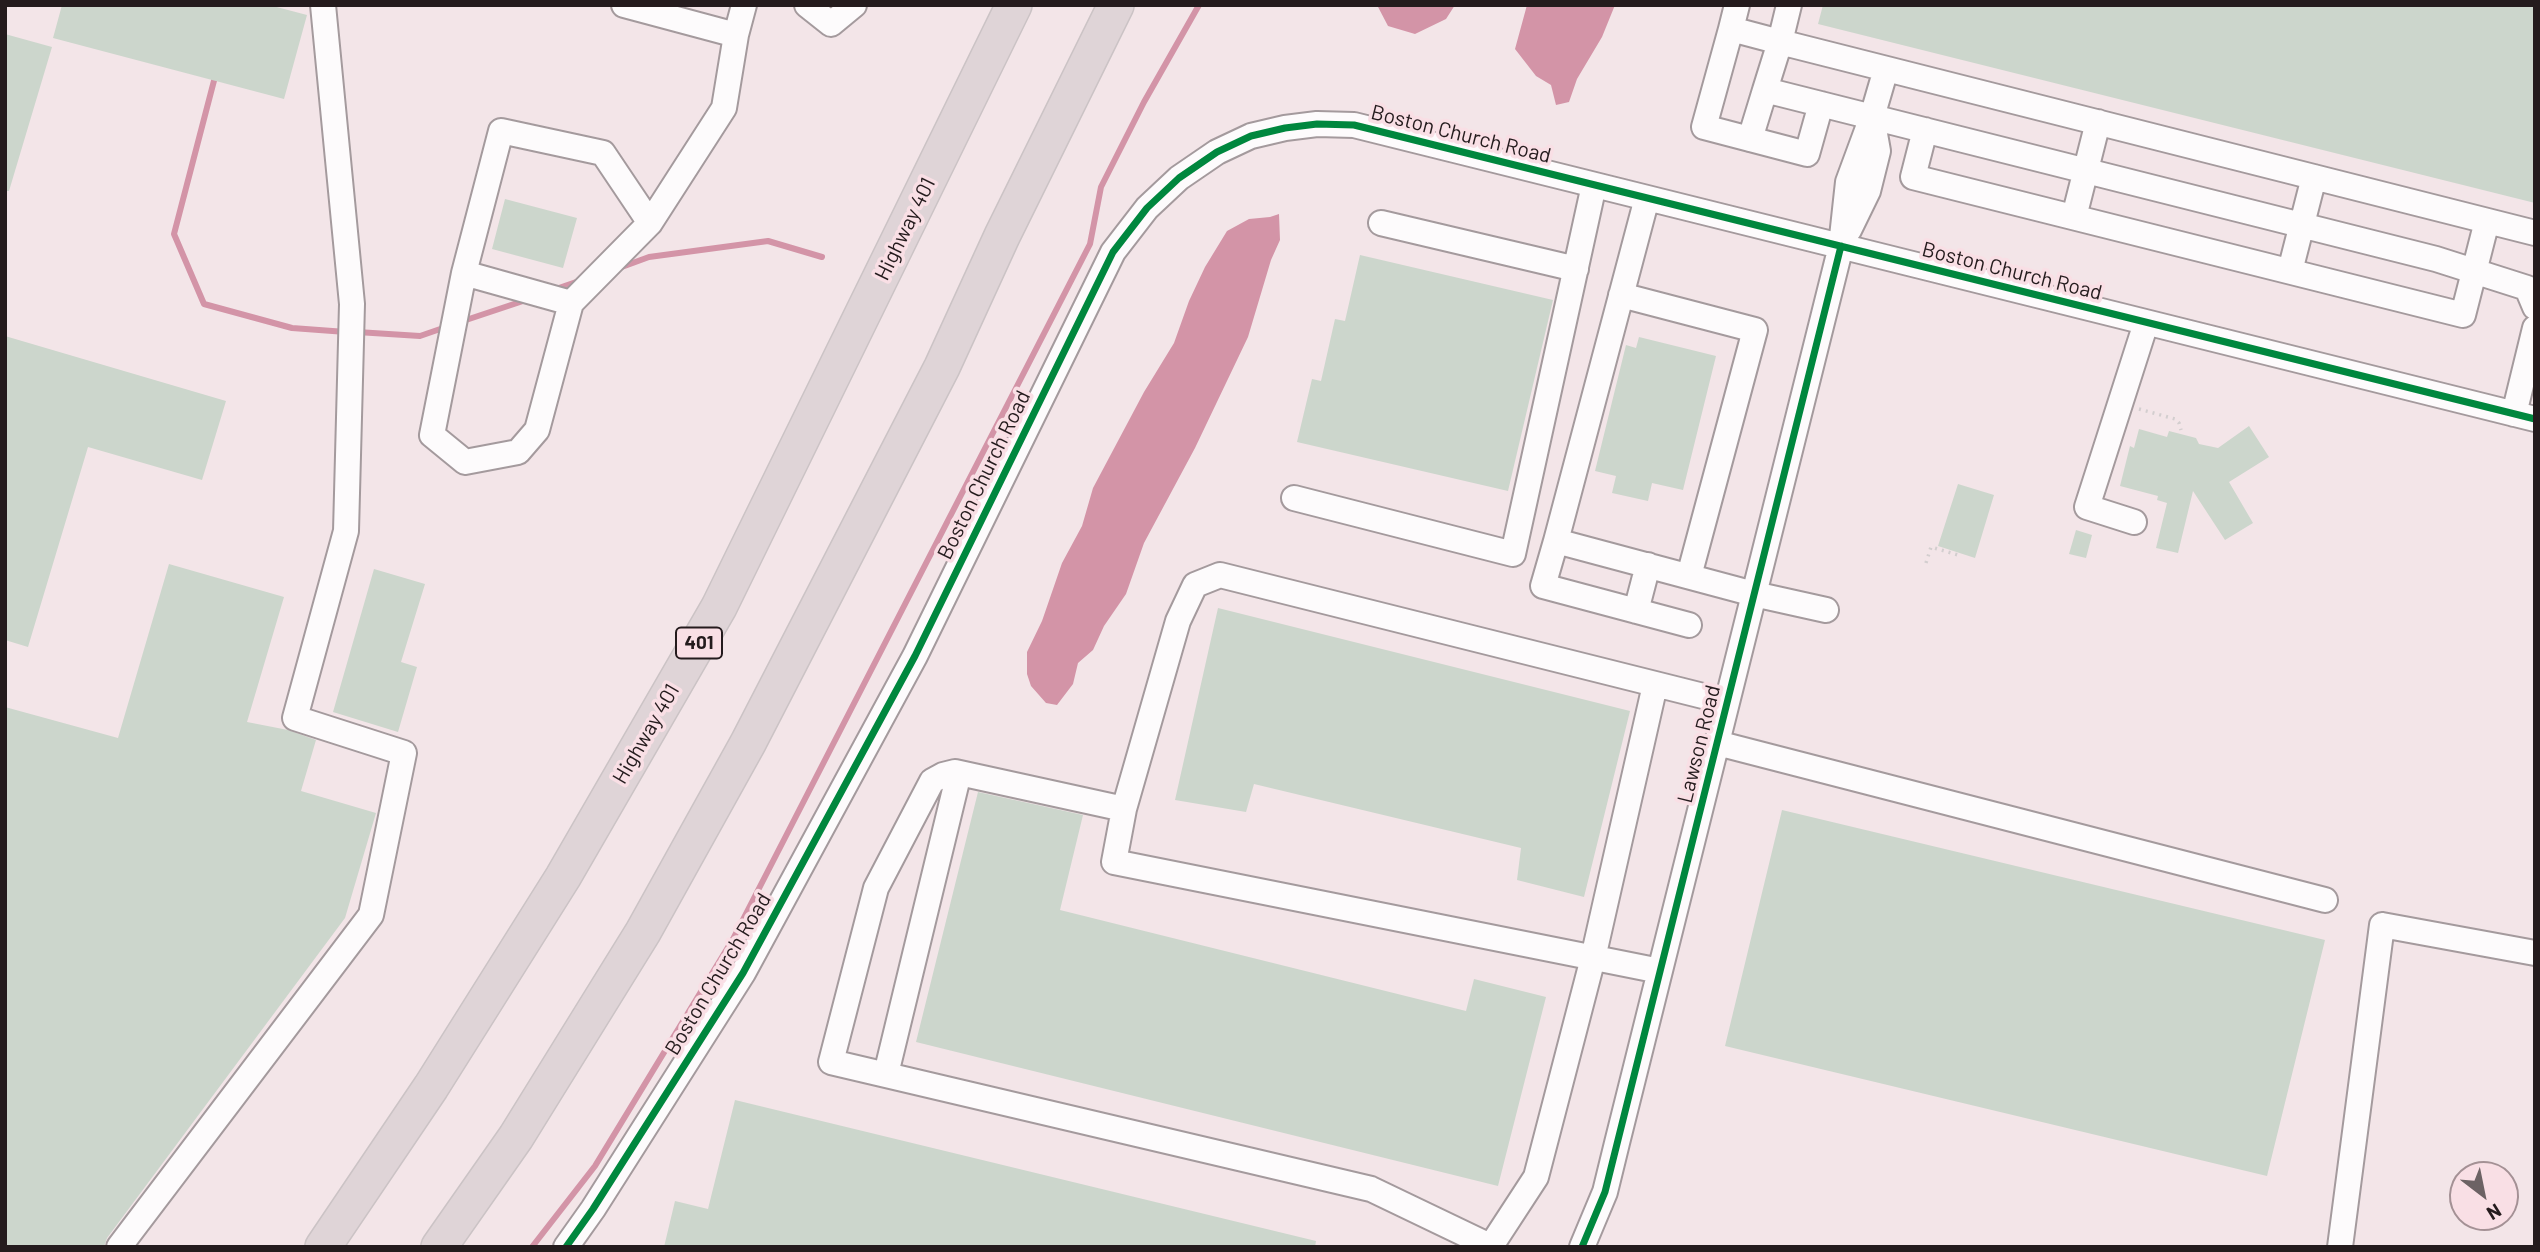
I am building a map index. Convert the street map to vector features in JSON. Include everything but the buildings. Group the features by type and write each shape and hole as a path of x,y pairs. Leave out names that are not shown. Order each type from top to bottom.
{"highway":[{"name":"Highway 401","path":"323,1247 431,1087 563,877 719,607 1014,5"},
{"path":"439,1247 516,1137 643,932 741,755 942,367 1002,236 1116,5"}],"street":[{"path":"118,1247 371,915 404,752 295,718 346,531 352,304 323,5"},
{"path":"624,5 736,35"},
{"path":"650,223 603,153 500,131 464,273 432,435 465,462 518,452 537,430 571,303 650,223 724,108 736,35 744,5"},
{"path":"807,5 831,24 853,5"},
{"path":"1737,5 1704,127 1807,154 1821,104"},
{"path":"1750,139 1789,5"},
{"path":"1731,30 2535,233"},
{"path":"1872,117 1886,69"},
{"path":"1765,90 2436,258 2527,288 2535,307"},
{"name":"Lawson Road","path":"1582,1247 1605,1192 1841,246 1868,191 1878,151 1872,117"},
{"path":"2074,217 2098,122"},
{"name":"Boston Church Road","path":"566,1247 743,973 915,656 1113,252 1147,208 1179,177 1217,152 1251,136 1317,124 1354,125 2524,416"},
{"path":"1925,130 1913,177 2463,315 2487,221"},
{"path":"2290,271 2314,177"},
{"path":"1294,498 1513,554 1594,185"},
{"path":"1647,198 1544,586 1689,625"},
{"path":"1381,223 1576,269"},
{"path":"464,273 571,303"},
{"path":"1621,295 1755,330 1689,576"},
{"path":"2134,522 2087,507 2146,323"},
{"path":"2524,416 2535,328"},
{"path":"1556,541 1754,594 1826,610"},
{"path":"1636,611 1648,565"},
{"path":"1660,971 1114,862 1124,809 1178,621 1195,585 1220,575 1727,702"},
{"path":"1124,809 959,773 943,775 932,781 876,888 831,1062 1371,1189 1492,1246 1536,1177 1593,958 1655,685"},
{"path":"1717,743 2325,900"},
{"path":"886,1074 959,773"},
{"path":"2340,1247 2382,925 2535,953"}],"path":[{"path":"2120,404 2175,419 2181,430"},
{"path":"1926,563 1931,547 1958,555"}],"shaded area":[{"path":"1377,5 1455,5 1446,19 1415,34 1388,26"},
{"path":"1527,5 1615,5 1602,37 1577,79 1569,102 1556,105 1551,85 1536,76 1515,49"},
{"path":"1279,214 1280,240 1271,260 1248,337 1195,448 1144,543 1126,594 1104,626 1093,650 1078,663 1073,684 1057,705 1046,703 1031,686 1027,674 1027,652 1042,621 1062,563 1082,526 1093,488 1144,392 1174,343 1205,267 1227,231 1249,219"}],"waterway":[{"path":"532,1247 595,1166 733,939 1090,244 1101,187 1144,102 1199,5"},
{"path":"216,73 174,234 204,304 292,328 346,332"},
{"path":"619,268 649,257 768,241 822,257"},
{"path":"556,289 579,281"},
{"path":"460,322 526,300"},
{"path":"357,332 420,336 446,327"}],"cycle path":[{"path":"566,1247 743,973 915,656 1113,252 1147,208 1179,178 1217,152 1251,136 1317,124 1354,125 2535,419"},
{"path":"1582,1247 1605,1192 1841,246"}]}
